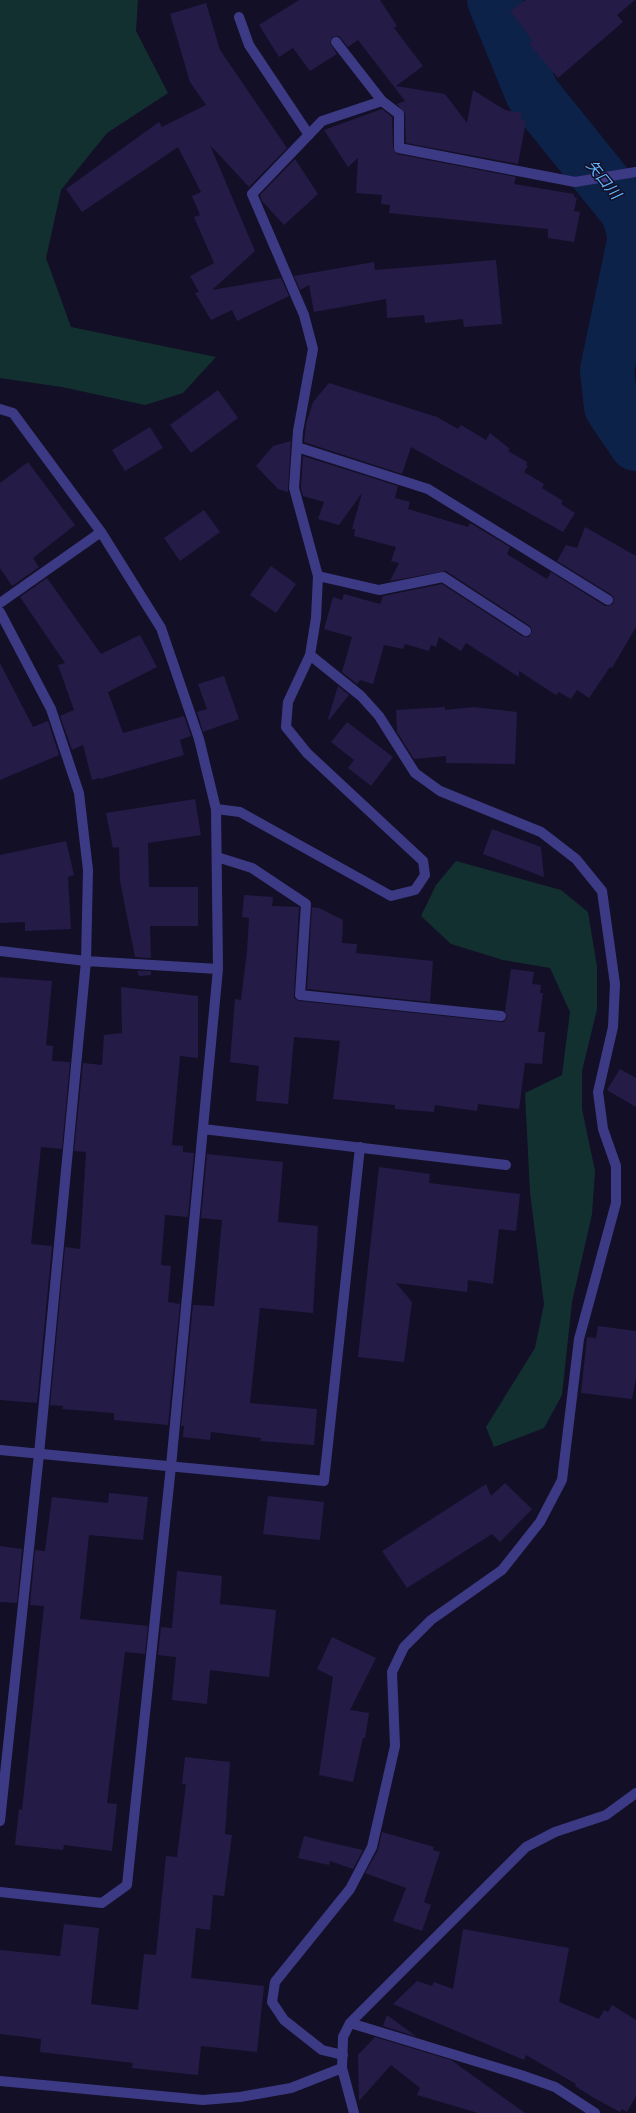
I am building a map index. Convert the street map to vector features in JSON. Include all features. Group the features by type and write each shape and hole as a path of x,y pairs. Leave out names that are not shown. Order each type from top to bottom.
{"street":[{"path":"239,17 249,46 309,135"},
{"path":"336,42 382,101 399,114 399,148 575,182 635,172"},
{"path":"216,809 240,812 392,896 415,890 426,874 423,861 307,753 286,727 288,702 310,655 316,618 318,576 294,488 298,432 313,349 304,315 252,194 322,121 382,101"},
{"path":"0,409 13,413 101,532 161,628 199,739 216,809 218,969 171,1466 127,1885 102,1904 0,1892"},
{"path":"297,446 428,489 608,600"},
{"path":"0,603 101,532"},
{"path":"318,576 379,590 443,577 526,631"},
{"path":"0,612 51,709 79,793 88,870 86,961 39,1454 0,1821"},
{"path":"310,655 361,696 375,711 415,773 440,791 541,832 576,859 602,891 615,984 613,1027 598,1092 603,1130 616,1166 616,1203 579,1339 562,1480 540,1522 502,1570 432,1620 404,1647 392,1672 395,1746 372,1847 350,1888 275,1982 272,2002 284,2020 322,2050 343,2055"},
{"path":"217,857 252,868 306,904 300,995 501,1016"},
{"path":"0,951 86,961 218,969"},
{"path":"203,1129 506,1165"},
{"path":"0,1450 324,1481 360,1147"},
{"path":"354,2113 342,2068 343,2037 350,2023 526,1847 555,1832 606,1815 636,1793"},
{"path":"350,2023 521,2075 555,2088 595,2113"},
{"path":"0,2081 203,2100 240,2097 291,2088 342,2068"}],"green space":[{"path":"0,0 138,0 136,31 168,93 107,133 61,190 46,258 71,327 216,357 183,393 145,405 62,387 0,378"},
{"path":"456,861 561,890 588,912 597,967 597,1009 582,1071 582,1109 595,1171 592,1214 572,1302 562,1395 544,1428 494,1447 486,1427 535,1348 544,1304 530,1192 525,1093 562,1075 570,1012 550,968 503,960 451,944 421,916 436,885"}],"building":[{"path":"299,0 380,0 397,26 394,28 423,66 396,86 445,94 467,123 473,90 505,110 522,113 521,120 526,121 518,164 406,143 405,114 397,104 405,101 358,40 348,47 339,36 332,37 330,43 337,54 310,71 293,48 279,57 259,25"},
{"path":"526,0 635,0 617,15 623,22 558,78 529,44 533,41 510,11"},
{"path":"206,3 220,50 287,148 249,187 210,145 255,251 212,290 281,278 289,296 237,321 232,310 211,320 195,293 199,292 190,276 214,263 194,217 200,215 192,196 201,192 178,147 82,212 66,189 159,122 162,127 206,105 190,82 170,14"},
{"path":"382,109 392,117 393,148 397,154 516,177 514,184 574,194 574,197 577,198 574,211 580,212 574,242 548,238 548,229 389,213 390,205 381,204 382,195 356,193 358,158 348,167 324,130"},
{"path":"295,159 318,194 284,225 262,201 260,195"},
{"path":"496,260 502,324 464,327 463,319 425,323 424,315 387,318 386,299 314,312 309,285 300,290 294,276 374,262 375,270"},
{"path":"329,383 437,417 458,429 461,425 486,440 490,433 510,449 508,451 527,462 526,465 528,466 524,472 544,484 542,488 563,501 561,504 575,513 563,532 411,447 402,474 304,442 306,424 313,402"},
{"path":"218,390 238,418 191,453 170,425"},
{"path":"150,427 163,448 125,471 112,450"},
{"path":"291,441 288,492 278,489 256,466 273,446"},
{"path":"303,456 398,486 395,498 410,502 408,509 468,527 470,523 510,547 507,554 547,579 551,572 605,606 613,604 614,600 612,595 557,561 566,545 577,548 585,527 636,556 636,627 612,668 610,667 589,698 577,690 571,699 559,692 556,695 519,671 519,677 466,643 461,651 439,637 436,647 431,645 429,651 405,644 403,649 384,645 373,684 360,680 357,684 342,672 352,637 324,629 333,597 342,600 344,594 380,604 383,596 442,584 522,636 529,637 532,631 530,626 446,571 390,581 399,563 391,561 396,547 354,536 355,529 352,529 362,493 339,525 318,519 324,502 303,496 301,487"},
{"path":"28,462 75,525 33,558 39,567 12,586 0,568 0,483"},
{"path":"204,510 220,532 180,561 164,538"},
{"path":"271,566 296,584 276,613 250,595"},
{"path":"47,578 101,654 140,635 157,667 108,692 123,733 184,716 191,736 180,740 184,755 92,780 83,745 72,750 60,716 74,710 58,665 65,663 20,597"},
{"path":"0,663 33,727 48,721 59,755 0,780"},
{"path":"224,676 239,719 203,732 197,712 207,709 198,684"},
{"path":"338,686 349,695 329,720 328,719"},
{"path":"445,707 445,710 473,707 517,712 515,764 446,763 446,756 414,759 397,732 396,710"},
{"path":"347,722 393,757 371,786 348,768 354,760 331,742"},
{"path":"195,799 201,835 148,843 149,887 198,887 198,926 150,926 151,958 135,957 120,881 119,847 113,848 106,813"},
{"path":"492,829 541,847 544,877 483,854"},
{"path":"66,841 74,875 68,877 71,929 25,931 25,922 0,923 0,855"},
{"path":"244,895 273,897 272,906 299,907 294,998 299,1001 504,1022 507,1017 505,1011 511,969 534,972 532,984 541,985 540,993 543,993 538,1032 545,1032 542,1064 525,1063 519,1109 478,1104 477,1111 435,1105 434,1112 395,1109 395,1105 333,1099 340,1041 294,1037 288,1104 256,1101 259,1066 230,1062 235,999 241,1000 247,951 249,918 242,917"},
{"path":"312,907 319,908 343,920 342,943 357,944 356,953 433,961 430,1002 307,989"},
{"path":"137,971 151,971 151,975 139,976"},
{"path":"0,977 52,981 46,1045 53,1046 52,1061 70,1062 62,1149 41,1147 31,1244 52,1246 37,1403 0,1400"},
{"path":"121,987 198,996 198,1058 180,1056 172,1145 183,1146 183,1152 194,1153 188,1217 165,1215 161,1265 171,1266 168,1302 180,1304 168,1425 114,1420 114,1413 62,1409 63,1406 50,1405 65,1247 80,1249 86,1152 74,1151 83,1063 102,1065 104,1035 122,1033"},
{"path":"620,1069 636,1078 636,1107 607,1090"},
{"path":"207,1154 283,1162 278,1222 318,1226 313,1313 260,1308 250,1403 317,1409 314,1445 260,1441 261,1438 211,1432 210,1440 183,1437 184,1426 181,1426 193,1305 214,1306 222,1220 201,1218"},
{"path":"379,1167 430,1174 429,1183 520,1194 516,1231 499,1229 493,1284 468,1280 467,1292 396,1283 412,1302 404,1362 358,1357"},
{"path":"598,1326 636,1331 636,1378 632,1399 581,1393 587,1337 596,1338"},
{"path":"505,1483 532,1509 500,1542 492,1534 407,1588 382,1551 486,1484 491,1496"},
{"path":"109,1493 148,1497 143,1540 89,1535 80,1619 148,1626 145,1654 125,1652 107,1803 117,1804 112,1851 64,1845 63,1850 15,1845 19,1809 22,1810 44,1606 30,1605 35,1550 45,1551 52,1497 108,1503"},
{"path":"268,1496 324,1502 320,1540 263,1534"},
{"path":"0,1546 22,1549 17,1603 0,1602"},
{"path":"177,1571 222,1576 220,1604 276,1610 269,1677 210,1670 207,1704 172,1700 176,1657 158,1655 161,1627 172,1628"},
{"path":"332,1637 376,1658 350,1710 369,1713 365,1738 363,1738 353,1782 319,1775 333,1677 317,1669"},
{"path":"185,1757 230,1762 225,1834 232,1835 224,1896 213,1895 210,1930 196,1928 191,1978 264,1986 257,2052 201,2046 198,2075 132,2068 133,2063 40,2052 41,2039 0,2034 0,1950 60,1956 64,1924 99,1928 91,2004 138,2010 144,1954 156,1955 166,1856 177,1857 186,1784 182,1784"},
{"path":"382,1832 434,1847 433,1850 440,1852 424,1902 431,1905 422,1931 393,1921 406,1888 365,1873 378,1850"},
{"path":"304,1836 363,1850 353,1869 330,1861 329,1865 298,1858"},
{"path":"463,1929 569,1948 559,2002 599,2019 604,2010 608,2012 612,2005 636,2020 636,2096 627,2112 622,2109 620,2112 594,2098 575,2086 576,2084 526,2055 524,2060 393,2004 417,1981 432,1986 434,1982 453,1989"},
{"path":"387,2015 417,2037 383,2026"},
{"path":"375,2037 451,2060 525,2113 478,2113 417,2095 420,2088 391,2065 359,2101 358,2055"}],"waterway":[{"name":"矢口川","path":"494,0 532,93 628,212 635,237 607,370 611,407 636,444"}]}
